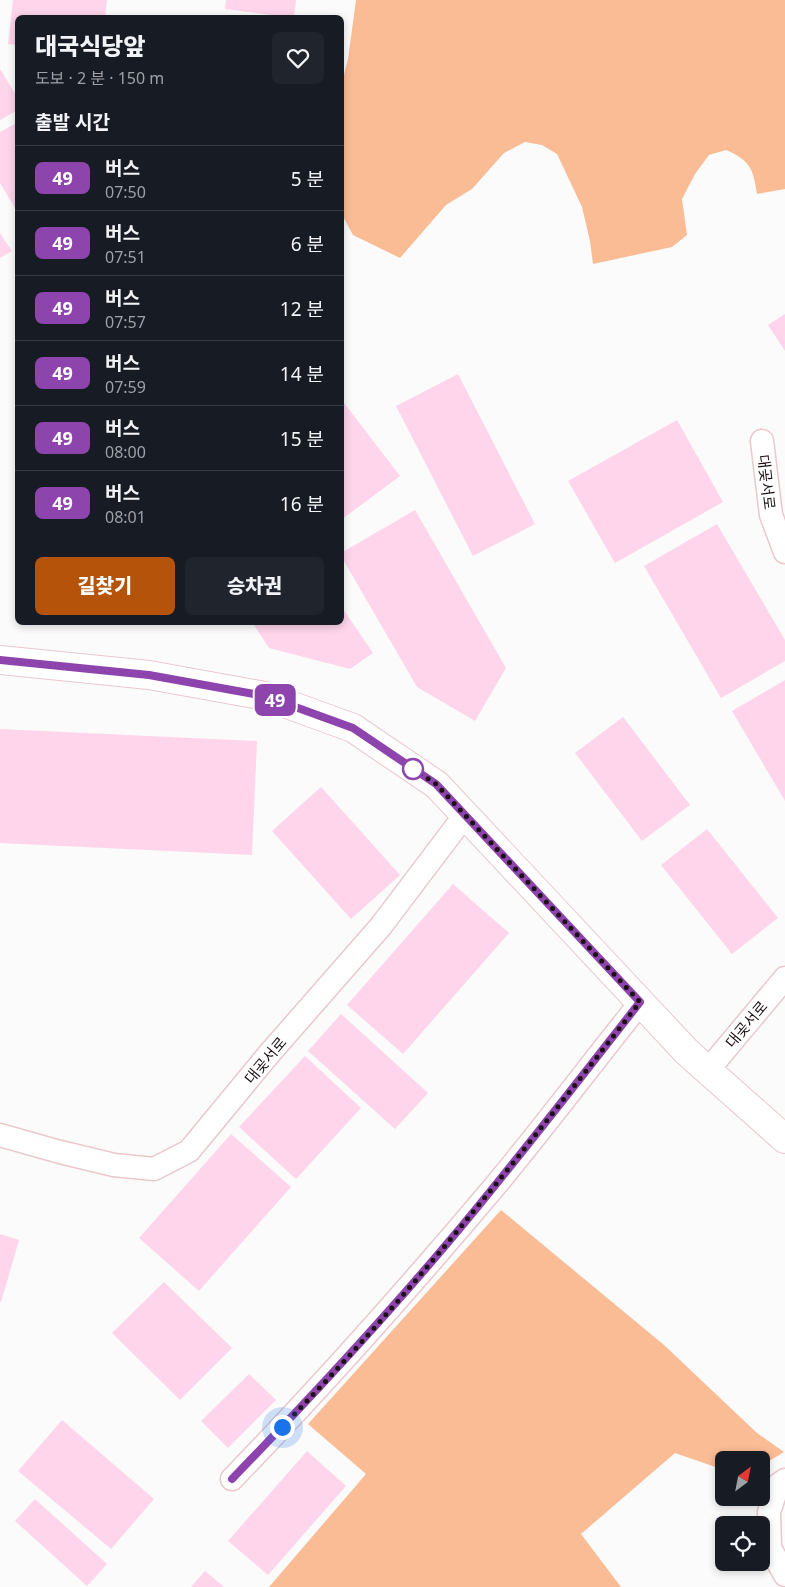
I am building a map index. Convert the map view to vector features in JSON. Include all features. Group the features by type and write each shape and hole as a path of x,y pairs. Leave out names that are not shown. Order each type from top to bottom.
{"street":[{"path":"0,660 149,675 265,696 353,728 436,784 687,1052 785,1139"}],"lane":[{"name":"대곶서로","path":"762,441 771,515 785,552"},
{"name":"대곶서로","path":"0,1135 114,1165 154,1169 188,1151 269,1054 381,926 465,815"},
{"name":"대곶서로","path":"708,1070 785,978"},
{"path":"232,1479 308,1401 389,1311 496,1184 640,1002"},
{"path":"785,1480 778,1485 769,1512 770,1548 785,1575"}],"shaded area":[{"path":"356,0 785,0 785,189 757,194 752,172 746,162 726,150 709,155 695,174 682,199 687,235 672,247 593,264 582,207 557,154 542,145 525,142 504,153 472,189 446,205 400,258 353,235 344,218 344,75"},
{"path":"501,1210 664,1345 757,1433 784,1452 770,1461 770,1451 715,1451 715,1467 675,1453 581,1534 621,1587 269,1587 366,1474 308,1424"}],"building":[{"path":"13,0 107,0 105,15 15,15 15,45 8,44"},
{"path":"226,0 296,0 294,15 271,15 225,9"},
{"path":"0,69 15,93 15,112 0,120"},
{"path":"15,124 15,208 0,183 0,132"},
{"path":"0,233 12,251 0,258"},
{"path":"785,314 785,351 768,325"},
{"path":"458,374 535,524 473,556 396,406"},
{"path":"344,403 400,476 344,518"},
{"path":"677,420 723,502 615,563 568,481"},
{"path":"415,510 506,668 475,721 417,687 344,561 344,551"},
{"path":"717,524 785,640 785,661 721,698 644,566"},
{"path":"344,610 373,653 350,669 269,648 254,625 344,625"},
{"path":"785,680 785,801 732,711"},
{"path":"623,717 690,805 642,841 575,753"},
{"path":"0,729 257,741 252,855 0,843"},
{"path":"321,787 400,875 351,919 272,831"},
{"path":"707,829 778,918 732,954 661,865"},
{"path":"453,884 509,933 403,1054 347,1005"},
{"path":"341,1014 428,1093 395,1129 308,1051"},
{"path":"305,1056 361,1108 296,1179 239,1127"},
{"path":"231,1134 291,1187 199,1291 139,1238"},
{"path":"0,1234 19,1240 1,1302 0,1302"},
{"path":"164,1282 232,1348 180,1400 112,1333"},
{"path":"249,1374 276,1400 228,1448 201,1421"},
{"path":"62,1420 154,1499 111,1549 18,1471"},
{"path":"307,1451 346,1486 268,1575 228,1541"},
{"path":"35,1499 107,1564 87,1586 15,1521"},
{"path":"205,1571 224,1587 191,1587"}],"bus line":[{"name":"49","path":"0,660 149,675 265,696 353,728 436,784 640,1002 496,1184 389,1311 308,1401 232,1479"}],"route":[{"path":"282,1427 389,1311 496,1184 640,1002 436,784 409,766 413,769"}]}
